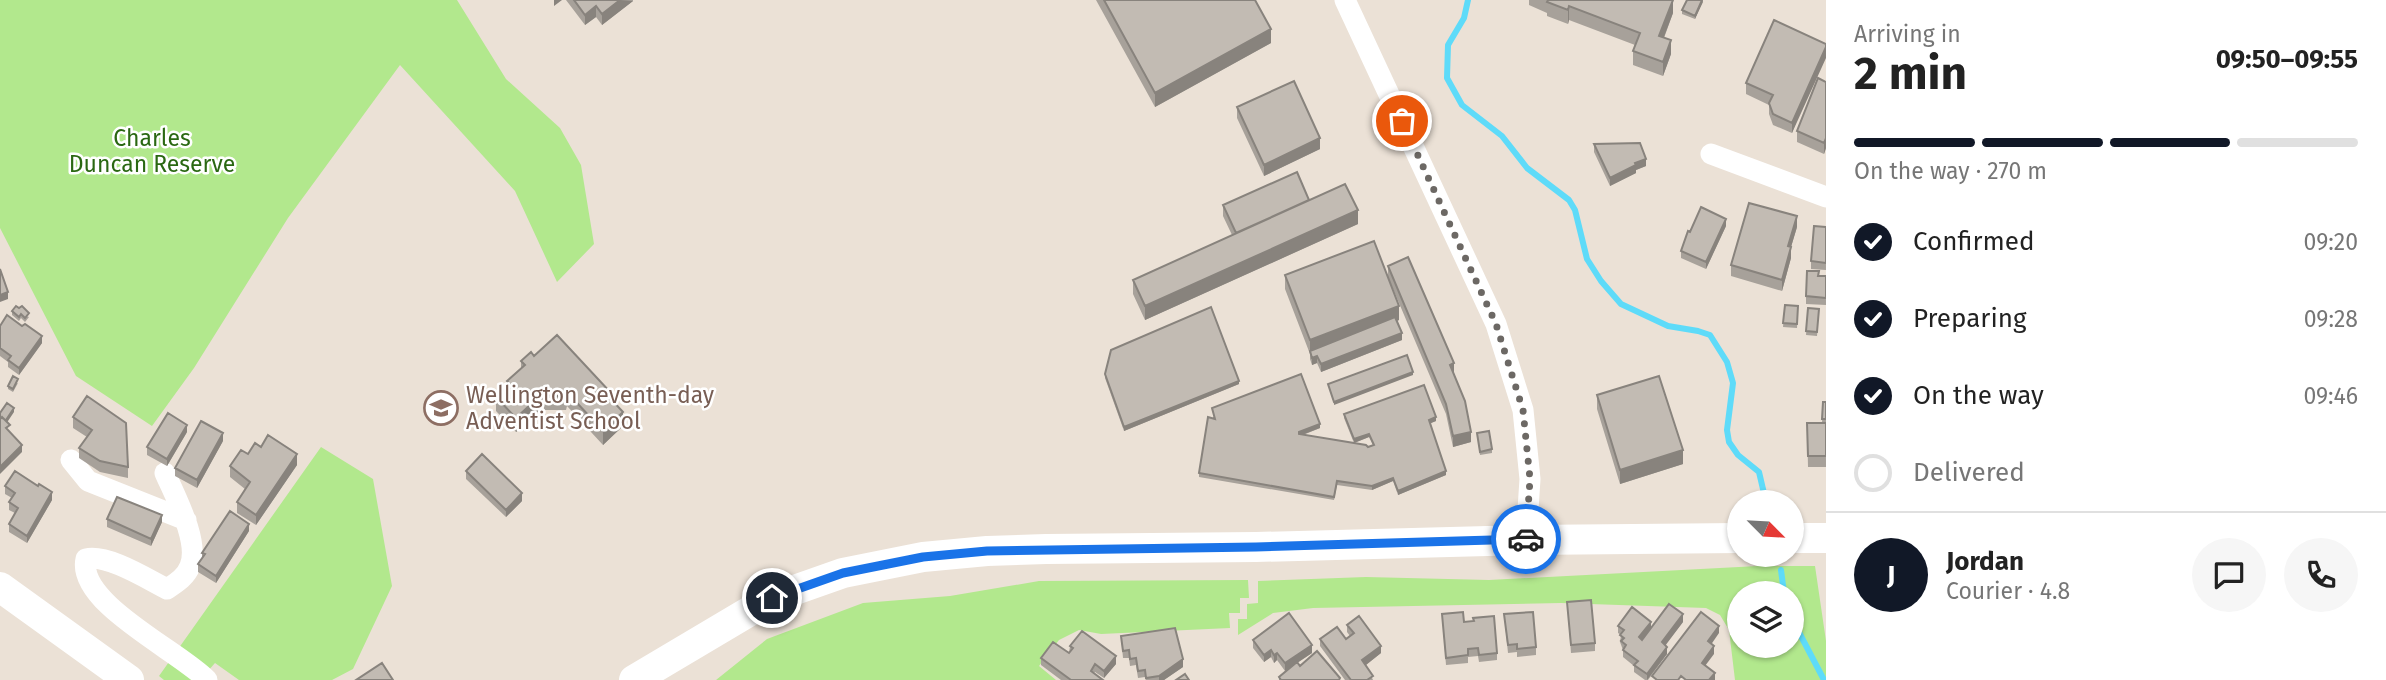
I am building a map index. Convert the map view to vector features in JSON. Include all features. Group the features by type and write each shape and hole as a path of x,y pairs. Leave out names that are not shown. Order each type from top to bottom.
{"main road":[{"path":"634,680 772,598 843,573 923,557 987,551 1727,538"},
{"path":"1804,538 1826,538"},
{"path":"0,587 130,680"}],"street":[{"path":"1345,0 1496,324 1523,410 1530,479 1526,540"},
{"path":"1711,154 1826,197"},
{"path":"71,460 88,481 186,520"},
{"path":"165,473 186,520 192,549 191,565 182,578 167,589 121,566 95,557 86,559 84,568 86,577 111,606 142,634 208,680"}],"green space":[{"name":"Charles Duncan Reserve","path":"0,0 457,0 506,79 560,128 581,165 594,244 557,282 515,191 400,65 288,218 194,368 152,426 76,376 0,228"},
{"path":"321,447 373,479 392,586 353,669 332,680 239,680 215,663 200,680 164,680 159,676"},
{"path":"1815,566 1826,641 1826,680 1735,680 1732,658 1804,658 1804,581 1727,581 1727,627 1720,615 1706,608 1561,603 1313,608 1273,613 1238,635 1238,619 1247,619 1247,604 1258,603 1258,581 1366,577 1489,580 1739,567"},
{"path":"1248,580 1249,598 1240,598 1240,613 1229,613 1230,628 1101,634 1079,630 1059,640 1039,666 1056,680 716,680 767,639 863,603 950,596 1039,581"}],"building":[{"path":"574,0 620,0 602,14 596,6 585,15"},
{"path":"1104,0 1255,0 1271,29 1155,93"},
{"path":"1673,0 1659,36 1671,40 1663,62 1633,51 1640,33 1569,6 1568,10 1547,2"},
{"path":"1687,0 1702,0 1695,16 1682,10"},
{"path":"1774,20 1826,44 1792,123 1773,114 1769,103 1773,95 1746,83"},
{"path":"1818,78 1826,82 1824,143 1797,131"},
{"path":"1294,81 1320,138 1264,165 1237,107"},
{"path":"1640,143 1646,159 1610,178 1594,144"},
{"path":"1297,172 1309,200 1236,233 1223,205"},
{"path":"1345,184 1358,210 1145,306 1133,280"},
{"path":"1749,203 1797,216 1782,280 1731,265"},
{"path":"1701,207 1726,219 1706,262 1681,251"},
{"path":"1814,226 1826,227 1826,263 1811,261"},
{"path":"1374,241 1399,306 1310,340 1285,275"},
{"path":"1408,257 1454,363 1450,365 1465,401 1471,432 1453,436 1446,404 1388,266"},
{"path":"0,269 8,292 0,295"},
{"path":"1807,271 1819,271 1818,276 1826,276 1826,298 1806,296"},
{"path":"1785,305 1798,306 1797,324 1783,323"},
{"path":"16,306 22,306 29,313 25,318 12,311"},
{"path":"1211,307 1239,381 1124,427 1105,374 1111,350"},
{"path":"1808,308 1819,309 1817,332 1806,331"},
{"path":"7,315 42,336 19,368 8,360 11,356 0,348 0,326"},
{"path":"1395,317 1402,333 1321,364 1317,356 1312,358 1310,351"},
{"path":"557,335 612,394 609,397 623,412 603,431 567,392 566,396 544,396 544,392 516,418 496,397 510,384 507,381 525,365 521,361 531,352 534,356"},
{"path":"1407,355 1413,372 1334,402 1328,384"},
{"path":"1301,374 1320,424 1299,434 1368,447 1374,445 1369,434 1354,439 1344,414 1424,385 1436,417 1429,420 1446,471 1398,491 1393,478 1372,486 1337,481 1334,497 1199,473 1208,417 1215,419 1212,408"},
{"path":"13,376 18,379 13,389 8,386"},
{"path":"1659,376 1683,450 1620,470 1597,395"},
{"path":"87,396 126,423 128,467 100,461 79,448 92,430 73,417"},
{"path":"1823,402 1826,402 1826,419 1822,419"},
{"path":"7,403 14,408 6,420 0,417 0,413"},
{"path":"168,413 187,425 167,459 147,447"},
{"path":"2,417 10,425 6,428 22,445 0,467 0,419"},
{"path":"201,421 223,433 197,480 175,468"},
{"path":"1807,423 1826,423 1826,456 1808,456"},
{"path":"1489,431 1492,449 1480,452 1477,433"},
{"path":"268,435 297,454 256,515 237,502 250,482 230,466 241,450 248,454 255,443 261,447"},
{"path":"482,454 522,493 506,510 466,471"},
{"path":"15,471 52,492 27,536 9,524 18,508 9,502 15,493 5,486"},
{"path":"117,497 162,515 151,539 107,519"},
{"path":"230,511 249,524 216,576 198,564 205,554 202,553"},
{"path":"1591,600 1595,643 1571,645 1567,602"},
{"path":"1669,604 1683,614 1662,642 1667,647 1647,674 1634,665 1638,661 1623,650 1626,645 1621,641 1624,638 1620,635 1624,630 1618,626 1632,607 1651,622 1639,637 1642,640"},
{"path":"1463,612 1464,622 1474,621 1473,618 1494,616 1497,653 1479,655 1478,648 1468,649 1468,655 1446,658 1442,614"},
{"path":"1533,612 1536,647 1517,649 1517,644 1508,645 1504,614"},
{"path":"1701,612 1719,626 1708,641 1714,646 1702,663 1715,673 1709,680 1686,680 1681,676 1678,680 1657,680 1652,676"},
{"path":"1289,613 1312,645 1285,663 1271,650 1264,655 1253,640"},
{"path":"1359,616 1381,646 1362,660 1373,676 1367,680 1351,680 1320,639 1337,627 1346,639 1354,633 1347,625"},
{"path":"1175,628 1183,659 1159,676 1146,678 1145,670 1138,671 1136,658 1130,659 1129,650 1123,651 1121,636"},
{"path":"1082,631 1116,656 1104,671 1095,664 1091,671 1103,680 1071,680 1041,658 1053,642 1069,653 1073,648 1070,646"},
{"path":"1317,651 1339,680 1281,680 1279,677 1297,662 1300,666"},
{"path":"382,663 393,680 356,680"},
{"path":"1185,674 1189,680 1176,680"}],"waterway":[{"path":"1468,0 1464,18 1448,45 1447,78 1462,105 1502,136 1527,168 1569,200 1575,210 1587,259 1621,304 1668,326 1710,335 1727,362 1733,383 1727,430 1729,442 1738,455 1759,472 1763,490"},
{"path":"1781,570 1782,581"},
{"path":"1804,642 1824,680"}],"way so far":[{"path":"1402,121 1496,324 1523,410 1530,479 1526,539"}],"place":[{"name":"Wellington Seventh-day Adventist School","path":"441,408"}],"route":[{"path":"772,598 843,573 923,557 987,551 1526,539"}]}
